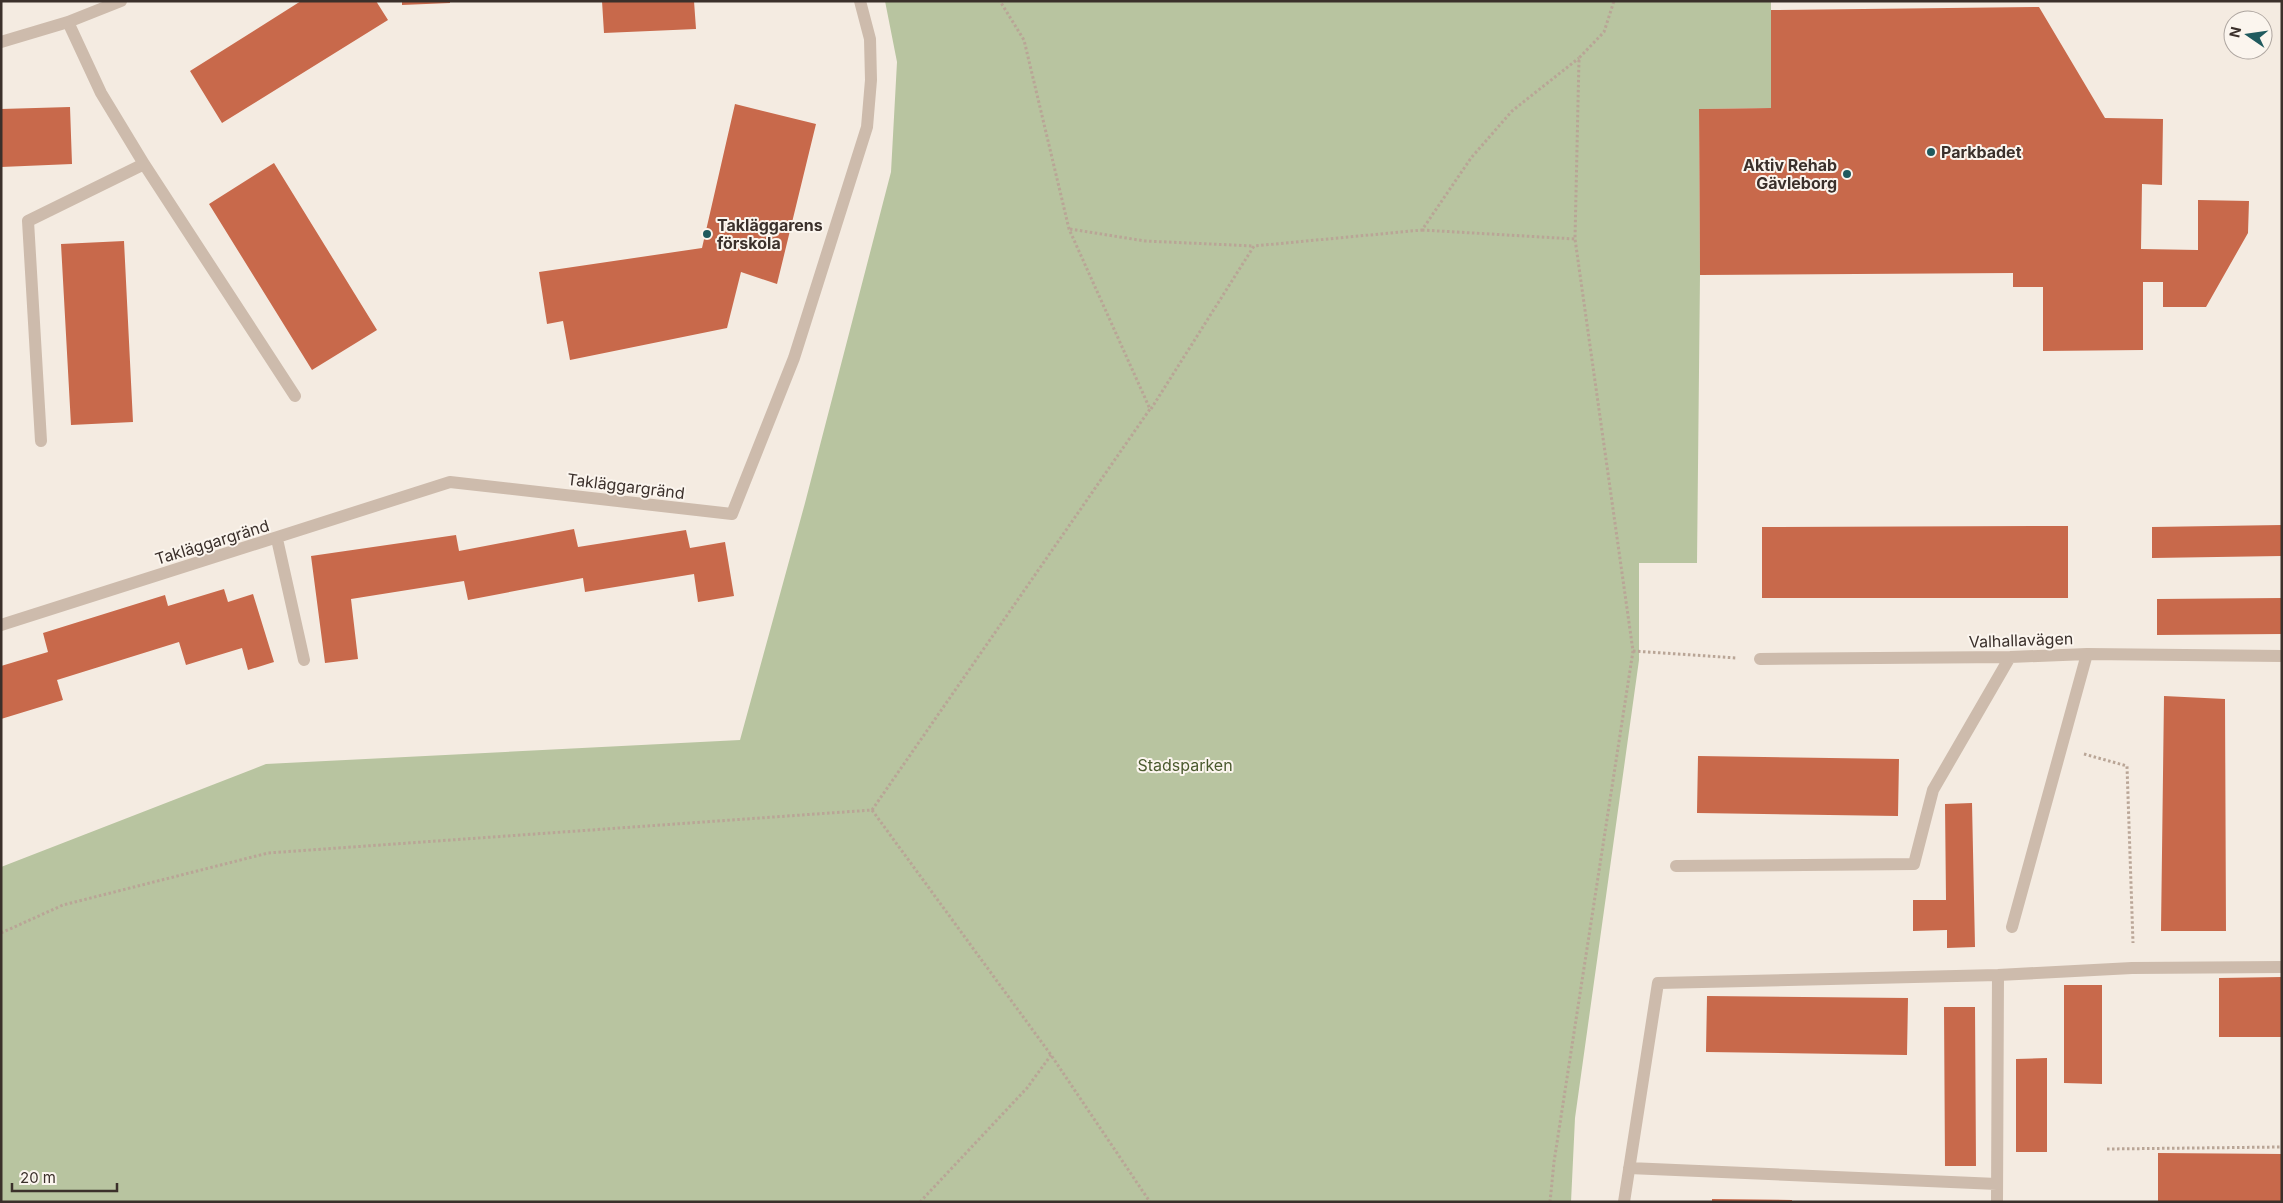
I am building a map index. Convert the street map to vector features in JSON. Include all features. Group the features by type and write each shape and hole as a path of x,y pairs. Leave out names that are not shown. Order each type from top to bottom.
{"street":[{"path":"1,42 68,22 121,1"},
{"name":"Takläggargränd","path":"1,625 277,539 450,482 732,514 794,358 867,126 871,80 870,39 860,1"},
{"path":"68,22 101,93 144,164 295,396"},
{"path":"41,441 28,221 144,164"},
{"path":"277,539 304,660"},
{"path":"2012,927 2087,654"},
{"name":"Valhallavägen","path":"1760,659 2004,657 2087,654 2282,656"},
{"path":"1676,866 1914,864 1933,790 2004,657"},
{"path":"1624,1202 1658,983 1998,975 2134,968 2282,968"},
{"path":"1997,1202 1998,975"},
{"path":"1629,1168 1997,1184"}],"path":[{"path":"1000,1 1024,40 1069,229 1150,410"},
{"path":"1422,230 1471,158 1512,111 1580,58 1604,32 1614,1"},
{"path":"1550,1202 1554,1162 1633,651 1575,239 1580,58"},
{"path":"1069,229 1145,241 1254,246 1422,230 1575,239"},
{"path":"872,810 1150,410 1254,246"},
{"path":"1633,651 1760,659"},
{"path":"2062,748 2127,766 2134,968"},
{"path":"1,933 63,906 268,853 872,810"},
{"path":"872,810 1051,1055 1150,1202"},
{"path":"920,1202 1027,1088 1051,1055"},
{"path":"2107,1149 2282,1147"}],"green space":[{"name":"Stadsparken","path":"885,1 1771,1 1771,108 1699,109 1700,275 1697,563 1639,563 1639,660 1575,1118 1571,1202 1,1202 1,867 266,764 740,740 805,503 891,172 897,62"}],"building":[{"path":"301,1 376,1 388,20 222,123 190,71"},
{"path":"402,1 450,1 450,3 402,5"},
{"path":"602,1 694,1 696,29 604,33"},
{"name":"Parkbadet","path":"2039,7 2105,118 2163,119 2162,185 2142,184 2141,249 2198,250 2198,200 2249,201 2248,233 2206,307 2163,307 2163,282 2143,282 2143,350 2043,351 2043,287 2013,287 2013,273 1700,275 1699,109 1771,108 1771,10"},
{"name":"Takläggarens förskola","path":"735,104 816,124 777,284 741,272 727,328 570,360 563,321 547,324 539,272 702,248"},
{"path":"70,107 72,164 1,167 1,109"},
{"path":"274,163 377,330 312,370 209,204"},
{"path":"124,241 133,422 71,425 61,244"},
{"path":"2282,525 2282,556 2152,558 2152,527"},
{"path":"2068,526 2068,598 1762,598 1762,527"},
{"path":"574,529 578,547 686,530 690,548 725,542 734,596 698,602 694,574 585,592 583,578 468,600 464,581 351,599 358,659 325,663 311,556 456,535 459,551"},
{"path":"224,589 228,602 253,594 274,662 248,670 242,648 186,665 179,642 57,680 63,700 1,719 1,666 48,652 43,633 165,595 168,606"},
{"path":"2282,598 2282,634 2157,635 2157,599"},
{"path":"2164,696 2225,699 2226,931 2161,931"},
{"path":"1698,756 1899,759 1898,816 1697,813"},
{"path":"1972,803 1975,947 1947,948 1947,930 1913,931 1913,900 1946,900 1945,804"},
{"path":"2282,977 2282,1037 2219,1037 2219,978"},
{"path":"2064,985 2102,985 2102,1084 2064,1083"},
{"path":"1707,996 1908,998 1907,1055 1706,1052"},
{"path":"1944,1007 1975,1007 1976,1166 1945,1166"},
{"path":"2047,1058 2047,1152 2016,1152 2016,1059"},
{"path":"2158,1153 2282,1154 2282,1202 2158,1202"},
{"path":"1712,1199 1792,1200 1792,1202 1712,1202"}],"place":[{"name":"Parkbadet","path":"1931,152"},
{"name":"Aktiv Rehab Gävleborg","path":"1847,174"},
{"name":"Takläggarens förskola","path":"707,234"}]}
